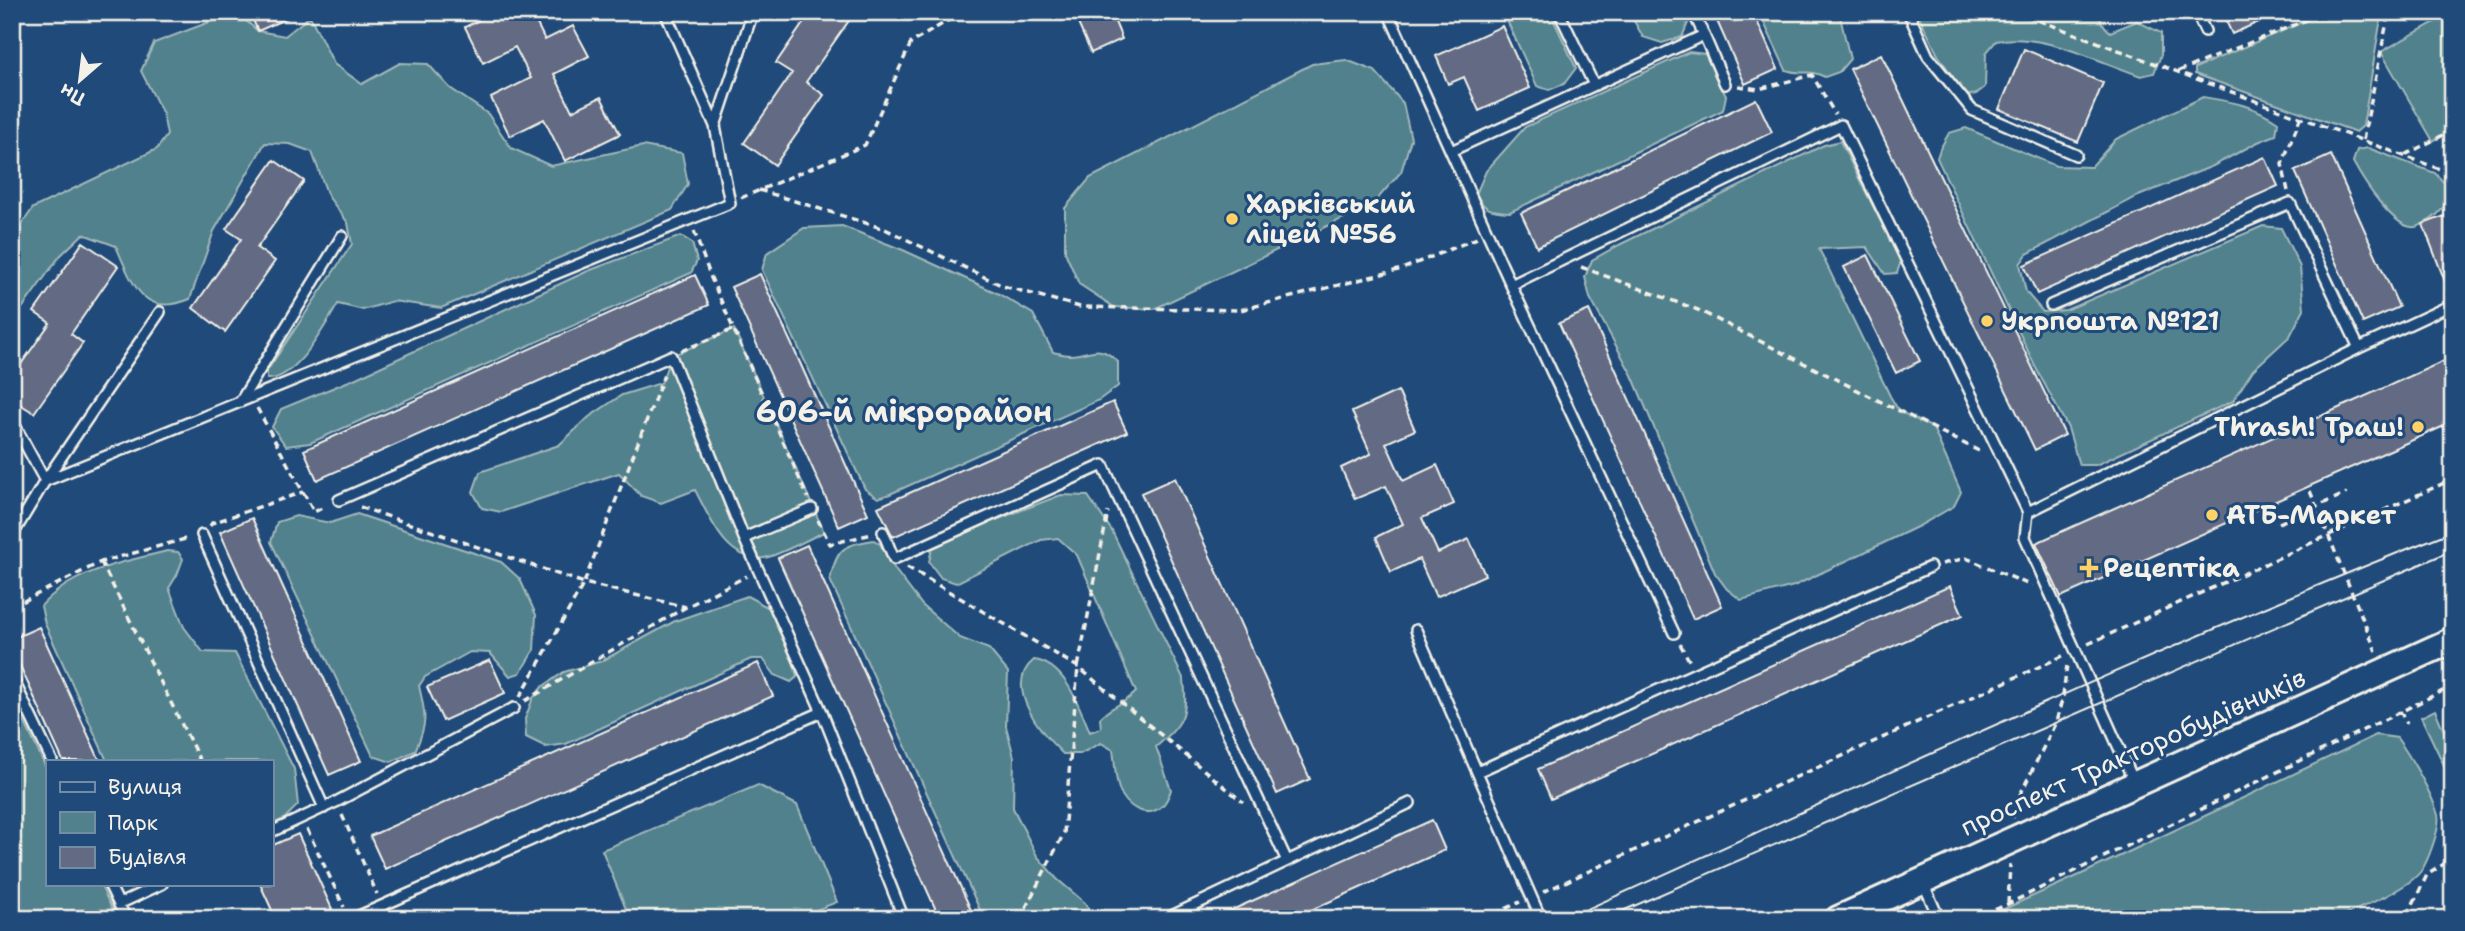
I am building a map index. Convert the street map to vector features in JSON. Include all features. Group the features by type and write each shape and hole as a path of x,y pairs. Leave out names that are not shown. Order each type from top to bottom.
{"main road":[{"name":"проспект Тракторобудівників","path":"1838,919 2453,640"}],"lane":[{"path":"45,481 730,203 715,126 665,12"},
{"path":"715,126 752,12"},
{"path":"1388,12 1511,285 1674,633"},
{"path":"1559,12 1594,85"},
{"path":"1693,12 1725,84"},
{"path":"1908,12 1928,56 1972,110 2076,155"},
{"path":"2196,12 2204,31"},
{"path":"1451,151 1704,35"},
{"path":"1511,285 1841,125 2028,512 2025,537 2135,786"},
{"path":"2050,305 2290,204 2359,348"},
{"path":"240,402 342,236"},
{"path":"2028,512 2453,304"},
{"path":"12,536 45,481 160,312"},
{"path":"339,500 671,356 757,570 822,712 904,919"},
{"path":"12,420 45,481"},
{"path":"883,532 894,559 1103,465 1287,861"},
{"path":"744,538 812,509"},
{"path":"202,535 324,808"},
{"path":"1478,772 1930,567"},
{"path":"1416,631 1541,919"},
{"path":"12,677 52,760"},
{"path":"273,831 336,802 514,708"},
{"path":"351,919 822,712"},
{"path":"1165,919 1410,803"},
{"path":"1923,881 1939,919"},
{"path":"110,886 126,919"},
{"path":"119,904 158,886"}],"path":[{"path":"730,203 865,145 911,43 962,12"},
{"path":"2016,12 2453,174"},
{"path":"2178,72 2304,21 2319,12"},
{"path":"2363,140 2389,12"},
{"path":"1725,84 1759,89 1812,75 1841,125"},
{"path":"2290,204 2282,164 2301,116"},
{"path":"2405,155 2453,130"},
{"path":"760,190 885,229 1003,286 1080,307 1240,310 1402,269 1488,234"},
{"path":"690,219 712,278 812,509 830,544 883,532"},
{"path":"1563,260 1698,310 2004,464"},
{"path":"514,708 584,583 671,356 734,328"},
{"path":"251,397 314,512 339,500 584,583 686,607"},
{"path":"2075,650 2453,479"},
{"path":"1020,919 1064,833 1078,667 1113,487"},
{"path":"2310,491 2376,651"},
{"path":"12,607 101,562 202,535 212,523 303,492"},
{"path":"2279,523 2347,493"},
{"path":"1930,567 1966,558 2050,594"},
{"path":"894,559 1078,667 1269,824"},
{"path":"101,562 200,760"},
{"path":"514,708 686,607 757,570"},
{"path":"1674,633 1696,673"},
{"path":"1484,919 2069,653 2056,722 2014,807 2013,820"},
{"path":"1973,919 2453,686"},
{"path":"2400,711 2407,724"},
{"path":"336,802 383,905"},
{"path":"302,818 351,919"},
{"path":"2396,919 2409,912 2427,875 2453,858"},
{"path":"2008,904 2011,859"}],"green space":[{"path":"236,12 258,31 285,36 310,16 334,64 362,84 400,63 428,64 450,88 488,114 511,148 551,166 643,146 682,153 688,184 672,210 441,308 393,301 363,310 338,304 299,362 278,377 267,379 267,371 352,244 348,223 328,196 312,152 290,144 265,143 214,231 190,299 174,304 150,301 134,284 116,246 83,234 60,256 20,311 12,313 12,239 33,208 157,149 167,135 163,114 141,71 154,43"},
{"path":"1503,12 1550,12 1576,68 1564,84 1549,90 1537,86"},
{"path":"1629,12 1683,12 1688,23 1682,37 1662,43 1643,37"},
{"path":"1759,12 1839,12 1850,59 1839,72 1825,77 1786,70"},
{"path":"1917,12 2100,12 2101,22 2110,32 2137,21 2161,33 2161,55 2154,73 2141,76 2050,44 2014,39 1996,41 1986,53 1985,87 1976,94 1966,96 1938,55"},
{"path":"2326,12 2382,12 2363,126 2356,132 2195,74 2195,68"},
{"path":"2453,12 2453,130 2433,141 2381,52"},
{"path":"1689,52 1705,54 1726,96 1723,110 1510,212 1490,209 1479,200 1476,194 1486,171 1525,127"},
{"path":"1346,60 1375,71 1403,103 1411,139 1401,172 1373,204 1154,309 1114,307 1079,284 1065,252 1065,208 1090,178 1312,64"},
{"path":"2203,97 2260,112 2278,122 2276,135 2213,166 2136,197 2027,254 2020,264 2026,292 2043,312 2066,310 2263,226 2281,228 2300,267 2304,309 2290,336 2253,370 2233,401 2096,465 2079,465 2068,428 2036,368 1937,158 1940,149 1949,133 1966,128 2056,166 2091,167 2116,139"},
{"path":"1840,141 1901,261 1897,273 1885,274 1867,247 1819,249 1890,396 1899,411 1933,428 1961,492 1954,506 1919,526 1794,586 1741,600 1727,589 1715,573 1632,375 1590,298 1585,277 1592,260 1619,245 1824,145"},
{"path":"2368,148 2435,173 2450,189 2441,211 2417,227 2407,226 2398,220 2380,202 2353,162 2357,150"},
{"path":"842,226 903,250 997,293 1033,314 1053,352 1070,355 1105,352 1118,362 1118,386 1099,400 878,498 865,489 762,270 767,253 804,228"},
{"path":"681,236 692,243 697,261 691,273 310,443 286,446 272,427 281,409 354,379 588,271"},
{"path":"734,329 824,532 770,557 751,557 729,546 713,525 695,490 661,503 641,496 619,473 501,512 482,508 473,492 480,472 559,445 589,417 622,395 661,383 671,356"},
{"path":"1061,495 1088,496 1112,531 1184,680 1185,703 1182,718 1156,747 1171,790 1167,800 1157,810 1138,810 1122,796 1113,750 1101,743 1080,754 1063,754 1036,722 1023,696 1025,671 1034,660 1045,663 1055,669 1070,688 1090,732 1101,728 1100,718 1104,714 1136,692 1077,555 1058,538 1041,540 956,583 941,578 929,562 932,548 957,535"},
{"path":"357,514 501,562 520,579 536,615 534,650 520,673 510,676 490,653 470,652 425,677 419,686 424,726 415,751 391,762 373,756 271,542 277,522 296,516 330,523"},
{"path":"874,540 880,544 896,571 922,605 960,638 989,649 1008,672 1006,726 1014,757 1013,808 1037,856 1057,879 1085,903 1095,919 984,919 830,580 835,561 843,550 848,546"},
{"path":"167,551 178,552 183,559 169,588 184,627 203,652 235,653 294,769 298,805 284,819 273,824 273,760 107,760 45,624 41,606 68,584 83,576"},
{"path":"747,596 771,609 793,659 797,677 791,682 775,675 763,659 751,659 566,744 546,747 526,737 525,719 533,698 542,687 564,672 602,661 675,621"},
{"path":"12,695 46,768 46,886 101,886 117,919 12,919"},
{"path":"2435,710 2453,752 2453,784 2421,717"},
{"path":"2376,735 2397,738 2426,786 2438,815 2438,827 2421,871 2405,885 2368,904 2335,919 1982,919 2084,873"},
{"path":"758,785 797,805 837,902 793,919 630,919 602,850"}],"building":[{"path":"249,12 301,12 258,31"},
{"path":"495,12 531,12 545,40 573,26 589,56 554,74 572,111 601,97 620,134 565,161 544,119 510,136 491,98 531,78 515,47 483,63 465,27"},
{"path":"811,12 855,12 806,82 824,95 775,165 744,143 792,73 776,63"},
{"path":"1073,12 1111,12 1122,39 1091,53"},
{"path":"1713,12 1753,12 1778,69 1745,84"},
{"path":"2222,12 2281,12 2232,34"},
{"path":"1502,26 1530,88 1479,111 1464,77 1448,84 1436,56"},
{"path":"2024,49 2103,83 2078,142 1999,109"},
{"path":"1881,54 2065,435 2035,450 1850,69"},
{"path":"1756,99 1772,132 1537,247 1521,213"},
{"path":"2331,155 2399,307 2363,323 2295,171"},
{"path":"2265,157 2278,186 2037,294 2024,265"},
{"path":"274,160 304,181 257,248 275,261 225,332 193,308 241,239 226,229"},
{"path":"2453,213 2453,297 2451,297 2423,224"},
{"path":"83,242 118,266 71,334 83,343 34,413 12,399 12,377 50,323 34,312"},
{"path":"1868,255 1920,361 1896,373 1844,267"},
{"path":"760,274 868,514 839,527 731,287"},
{"path":"695,275 709,305 317,480 304,450"},
{"path":"1589,310 1722,606 1693,619 1559,323"},
{"path":"2453,357 2453,422 2061,597 2036,543"},
{"path":"1398,391 1415,430 1386,443 1403,481 1437,465 1454,504 1422,518 1438,553 1469,539 1485,575 1436,597 1419,559 1391,572 1376,537 1403,524 1386,486 1355,499 1341,468 1371,454 1352,412"},
{"path":"1113,402 1127,432 893,537 878,507"},
{"path":"1175,478 1310,779 1277,794 1141,493"},
{"path":"252,518 361,761 329,775 220,532"},
{"path":"807,545 975,919 940,919 778,558"},
{"path":"1950,586 1963,615 1551,799 1538,769"},
{"path":"39,627 100,760 63,760 12,648 12,639"},
{"path":"490,660 505,693 443,721 427,687"},
{"path":"758,663 773,696 385,869 370,836"},
{"path":"1432,820 1445,850 1291,919 1212,919"},
{"path":"298,834 332,909 310,919 276,919 261,886 273,886 273,845"}],"tram line":[{"path":"1565,919 2118,671 2453,531"},
{"path":"1604,919 2453,550"}],"place":[{"name":"Харківський ліцей №56","path":"1232,219"},
{"name":"Укрпошта №121","path":"1987,321"},
{"name":"Thrash! Траш!","path":"2418,427"},
{"name":"АТБ-Маркет","path":"2212,515"},
{"name":"Рецептіка","path":"2089,568"}],"district":[{"name":"606-й мікрорайон","path":"904,412"}]}
